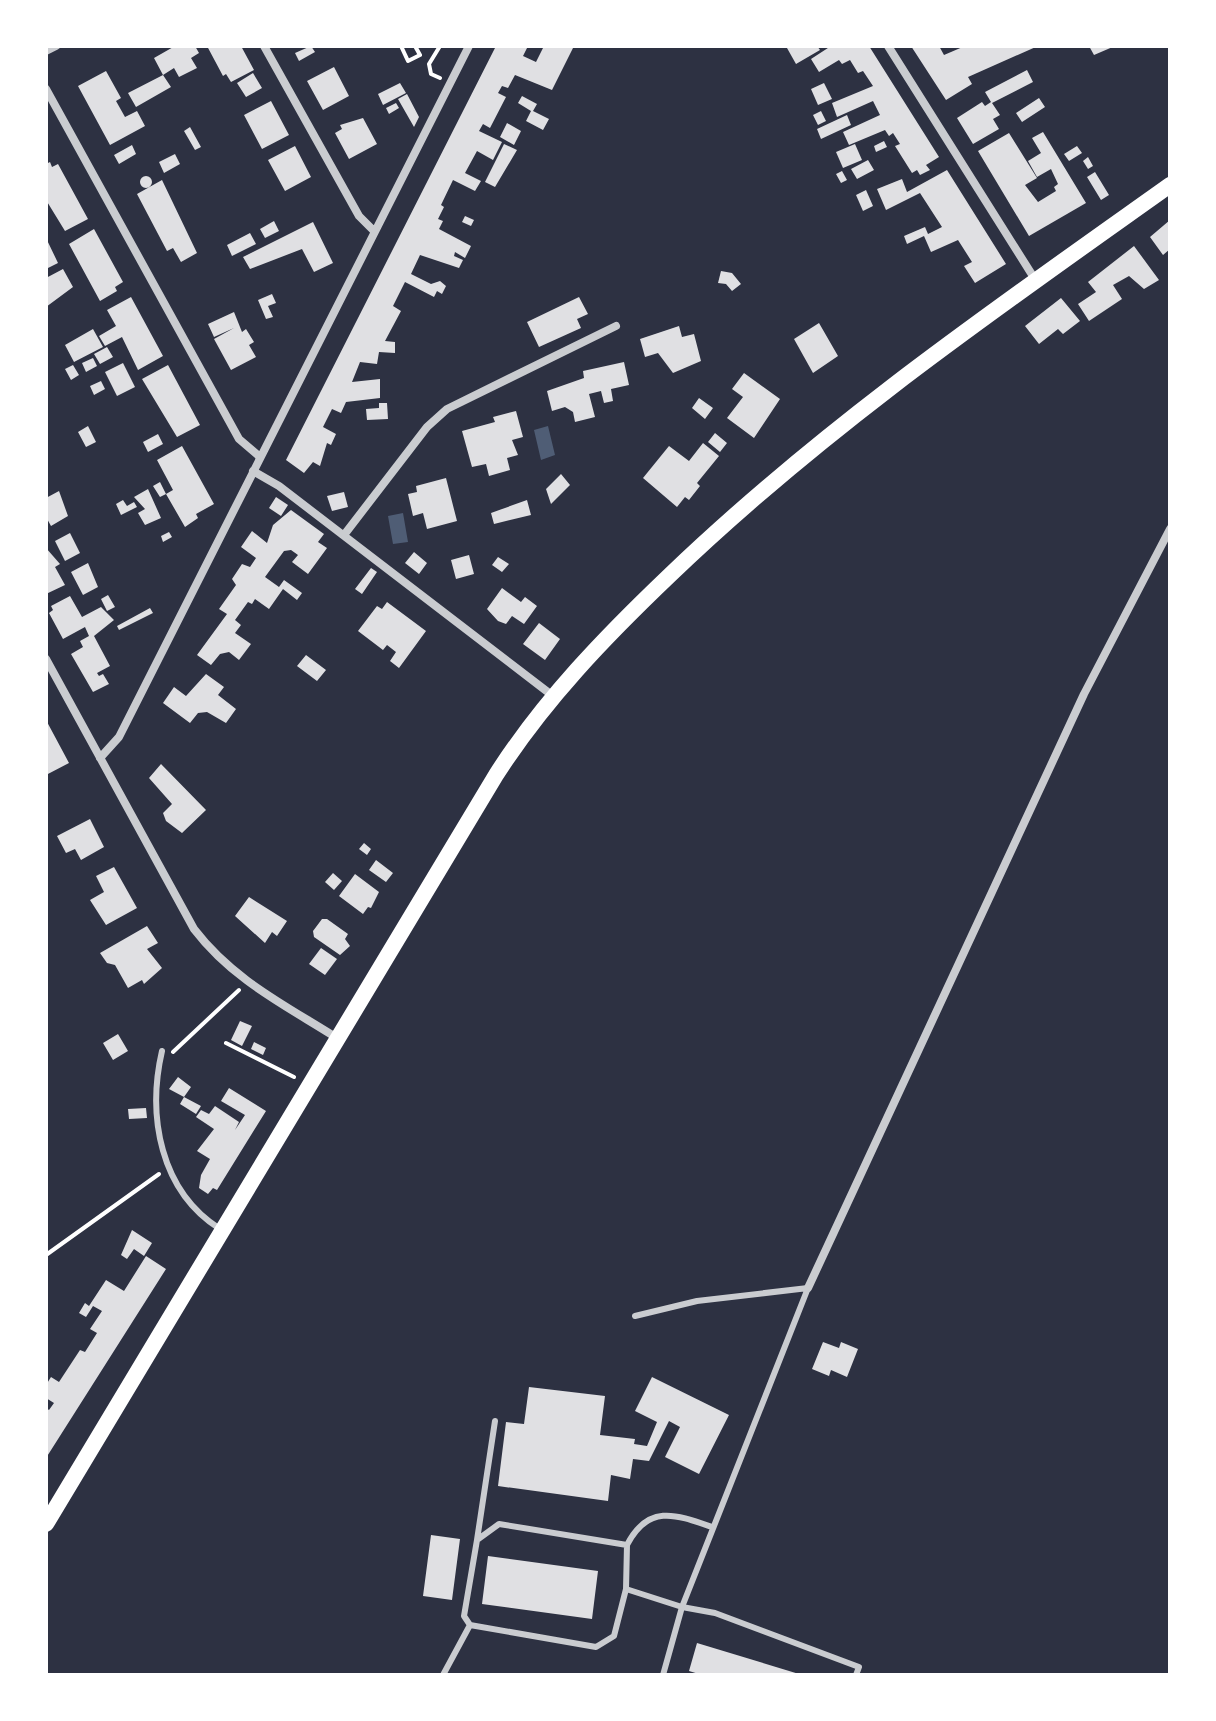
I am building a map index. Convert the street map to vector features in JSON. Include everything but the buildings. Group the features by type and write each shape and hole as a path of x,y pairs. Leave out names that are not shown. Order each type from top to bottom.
{"main road":[{"path":"46,1524 496,775 553,696 621,623 764,488 871,401 1170,185"}],"street":[{"path":"46,51 56,46"},
{"path":"264,46 359,216 374,231"},
{"path":"100,758 119,737 469,46"},
{"path":"888,46 1036,281"},
{"path":"46,89 239,439 260,457"},
{"path":"344,535 440,415 616,326"},
{"path":"253,471 344,535 553,696"},
{"path":"808,1288 1084,694 1170,529"},
{"path":"46,659 187,918 216,957 246,983 338,1039"}],"lane":[{"path":"161,1055 156,1111 169,1170 191,1206 223,1230"},
{"path":"635,1316 697,1301 808,1288 682,1607 663,1675"},
{"path":"495,1421 464,1616 470,1625 604,1645 614,1636 626,1589 627,1545 635,1528 659,1515 680,1516 712,1527"},
{"path":"477,1540 499,1524 627,1545"},
{"path":"626,1589 682,1607 715,1613 859,1667 856,1675"},
{"path":"443,1675 470,1625"}],"path":[{"path":"401,46 408,61 420,55 415,46"},
{"path":"440,46 429,64 431,74 450,83"},
{"path":"161,1055 181,1047 246,983"},
{"path":"226,1043 296,1078"},
{"path":"289,1090 302,1069"},
{"path":"46,1255 152,1177 169,1170"}],"water":[{"path":"548,426 555,455 541,460 534,430"},
{"path":"403,513 408,542 393,544 388,516"}]}
